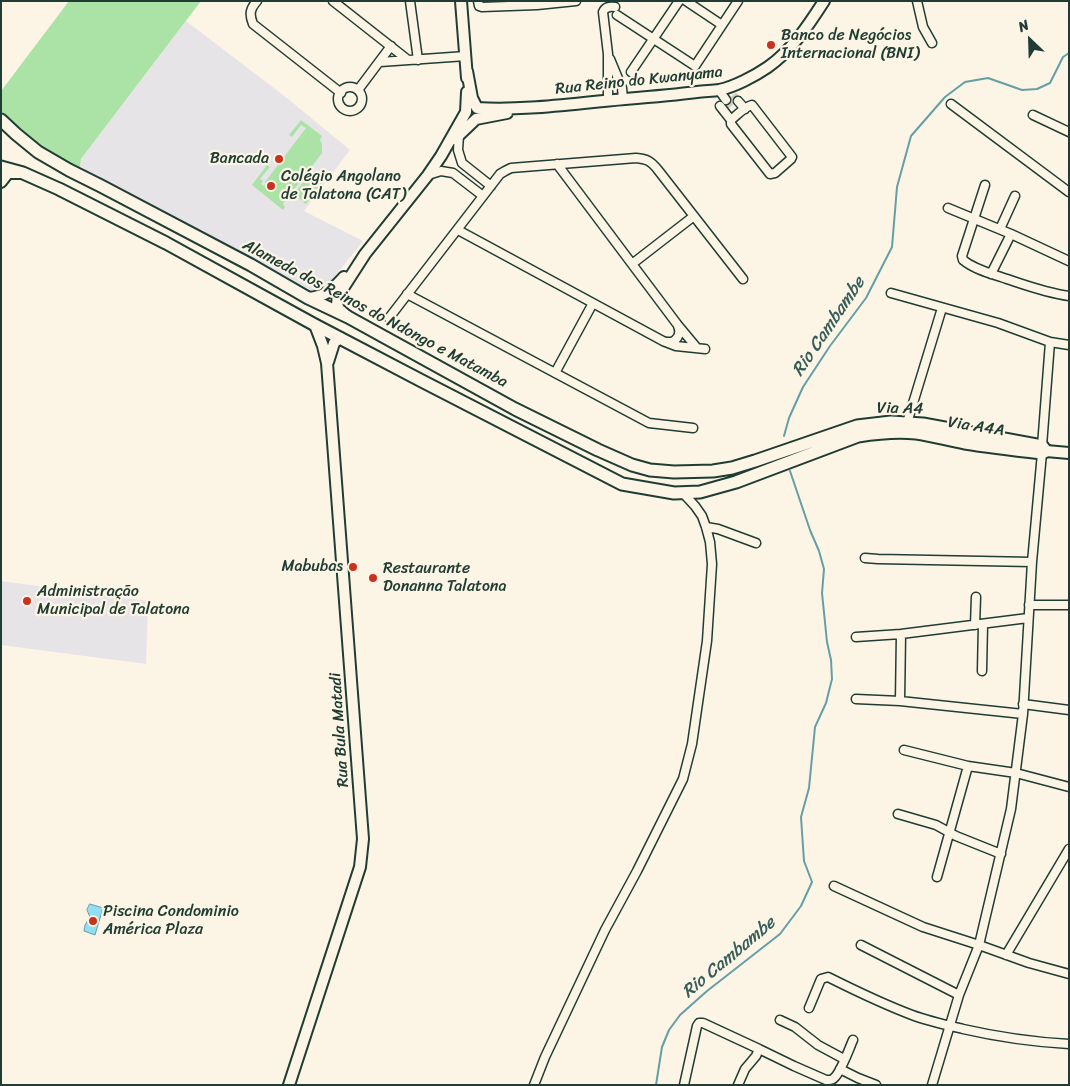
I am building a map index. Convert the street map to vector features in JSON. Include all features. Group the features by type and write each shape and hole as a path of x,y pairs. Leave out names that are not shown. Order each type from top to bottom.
{"main road":[{"name":"Alameda dos Reinos do Ndongo e Matamba","path":"1,120 38,152 69,170 263,272 308,298 348,317 515,409 598,450 632,465 650,470 674,472 712,471 732,468 755,461"},
{"path":"1,167 23,173 59,189 166,243 315,325 622,484 683,493"},
{"path":"59,189 56,180 57,175 63,170 69,170"},
{"path":"251,289 264,289 267,280 263,272"},
{"path":"420,380 427,380 434,375 433,368 429,362"},
{"name":"Via A4","path":"755,461 831,440 857,426 891,422 923,424 1043,450"},
{"name":"Via A4A","path":"683,493 718,488 757,475 831,440 877,433 923,434 965,443 1043,450"},
{"path":"622,484 628,483 633,479 635,475 632,465"}],"street":[{"path":"257,1 251,8 250,16 253,24 341,93"},
{"path":"333,1 408,60"},
{"path":"410,1 418,60"},
{"path":"348,317 340,309 338,296 361,260 428,175 466,112 467,71 461,1"},
{"path":"478,1 482,7 576,1"},
{"path":"631,72 679,1"},
{"path":"686,1 722,25"},
{"path":"608,101 608,54 611,13 654,38 695,66 738,1"},
{"name":"Rua Reino do Kwanyama","path":"466,112 471,107 477,113 623,99 730,93 767,68 790,48 824,1"},
{"path":"917,1 924,27 932,43"},
{"path":"358,90 391,46"},
{"path":"608,54 622,88 623,99"},
{"path":"380,62 466,56"},
{"path":"441,156 477,113 467,71"},
{"path":"348,88 358,90 362,102 360,106 352,111 344,110 338,102 341,93 344,89 348,88"},
{"path":"607,89 622,88"},
{"path":"726,100 730,93 744,109"},
{"path":"951,104 1069,192"},
{"path":"720,106 734,118"},
{"path":"732,107 734,118 732,125 770,174 775,173 791,160 791,156 753,106 744,109 734,118"},
{"path":"1033,115 1069,132"},
{"path":"459,135 458,150 462,162 491,186"},
{"path":"388,318 500,174 512,168 636,158 646,159 653,164 743,279"},
{"path":"453,173 462,162"},
{"path":"458,230 663,341 676,346 701,349 677,324 557,164"},
{"path":"428,175 441,171 453,173 483,196"},
{"path":"1,182 12,172 23,173"},
{"path":"985,185 962,256 963,260 991,274 1050,293 1069,296"},
{"path":"1000,229 1015,196"},
{"path":"948,208 1000,229 1069,262"},
{"path":"632,264 694,216"},
{"path":"991,274 1011,234"},
{"path":"308,298 328,293 361,260"},
{"path":"891,293 998,323 1050,342 1069,345"},
{"path":"407,294 649,423 693,428"},
{"path":"555,373 593,303"},
{"path":"907,423 942,308"},
{"path":"663,341 672,342 678,337 680,332 677,324"},
{"name":"Rua Bula Matadi","path":"289,1085 360,867 363,839 327,363 315,325"},
{"name":"Rua Bula Matadi","path":"327,363 334,344 340,338"},
{"path":"932,1085 959,995 979,945 1001,854 1016,773 1023,714 1032,562 1043,450 1050,342"},
{"path":"1043,450 1069,453"},
{"path":"534,1085 545,1057 605,930 683,779 692,744 707,641 712,564 710,542 702,516 683,493"},
{"path":"706,526 756,543"},
{"path":"865,558 1032,562"},
{"path":"976,597 982,670"},
{"path":"1029,605 1069,605"},
{"path":"856,637 901,634 1028,618"},
{"path":"900,701 901,634"},
{"path":"856,699 900,701 1023,714"},
{"path":"1023,704 1069,710"},
{"path":"904,750 968,766 1016,773 1069,787"},
{"path":"937,877 968,766"},
{"path":"898,814 936,825 956,836 1001,854"},
{"path":"1006,955 1069,849"},
{"path":"834,886 923,927 1029,963 1069,974"},
{"path":"861,945 959,995"},
{"path":"809,1008 822,979 828,978 912,1015 950,1026 1016,1040 1069,1044"},
{"path":"780,1020 795,1028 818,1045 844,1059"},
{"path":"684,1085 697,1026 703,1023 826,1080 834,1078 854,1040"},
{"path":"738,1085 745,1069 760,1049"},
{"path":"840,1069 876,1085"}],"shaded area":[{"path":"186,21 287,98 350,150 304,211 363,241 324,288 311,290 305,288 188,227 152,205 127,194 80,167 81,159"},
{"path":"1,581 148,601 146,664 1,645"}],"green space":[{"path":"69,1 201,1 81,159 80,167 76,170 38,147 1,115 1,91"},
{"path":"301,120 322,136 320,140 322,153 283,204 285,207 283,210 252,185 267,165 270,167 260,179 263,181 261,184 264,186 265,182 306,128 301,125 292,137 289,135"},
{"path":"312,171 324,180 306,204 294,194"}],"water":[{"name":"Piscina Condominio América Plaza","path":"90,904 103,908 95,935 84,931 90,917 87,910"}],"waterway":[{"name":"Rio Cambambe","path":"784,436 789,418 803,387 830,346 866,298 892,247 897,187 911,136 945,97 965,82 988,78 1022,90 1037,89 1050,83 1063,57 1069,53"},
{"name":"Rio Cambambe","path":"656,1085 662,1047 669,1030 680,1015 707,991 780,934 801,906 812,882 804,861 801,817 809,788 815,727 826,703 832,679 831,660 827,642 822,593 824,569 790,471"}],"tunnel":[{"path":"733,95 738,101"},
{"path":"726,100 732,107"}],"place":[{"name":"Banco de Negócios Internacional (BNI)","path":"771,45"},
{"name":"Bancada","path":"279,159"},
{"name":"Colégio Angolano de Talatona (CAT)","path":"271,186"},
{"name":"Mabubas","path":"353,567"},
{"name":"Restaurante Donanna Talatona","path":"373,578"},
{"name":"Administração Municipal de Talatona","path":"27,601"},
{"name":"Piscina Condominio América Plaza","path":"93,921"}]}
